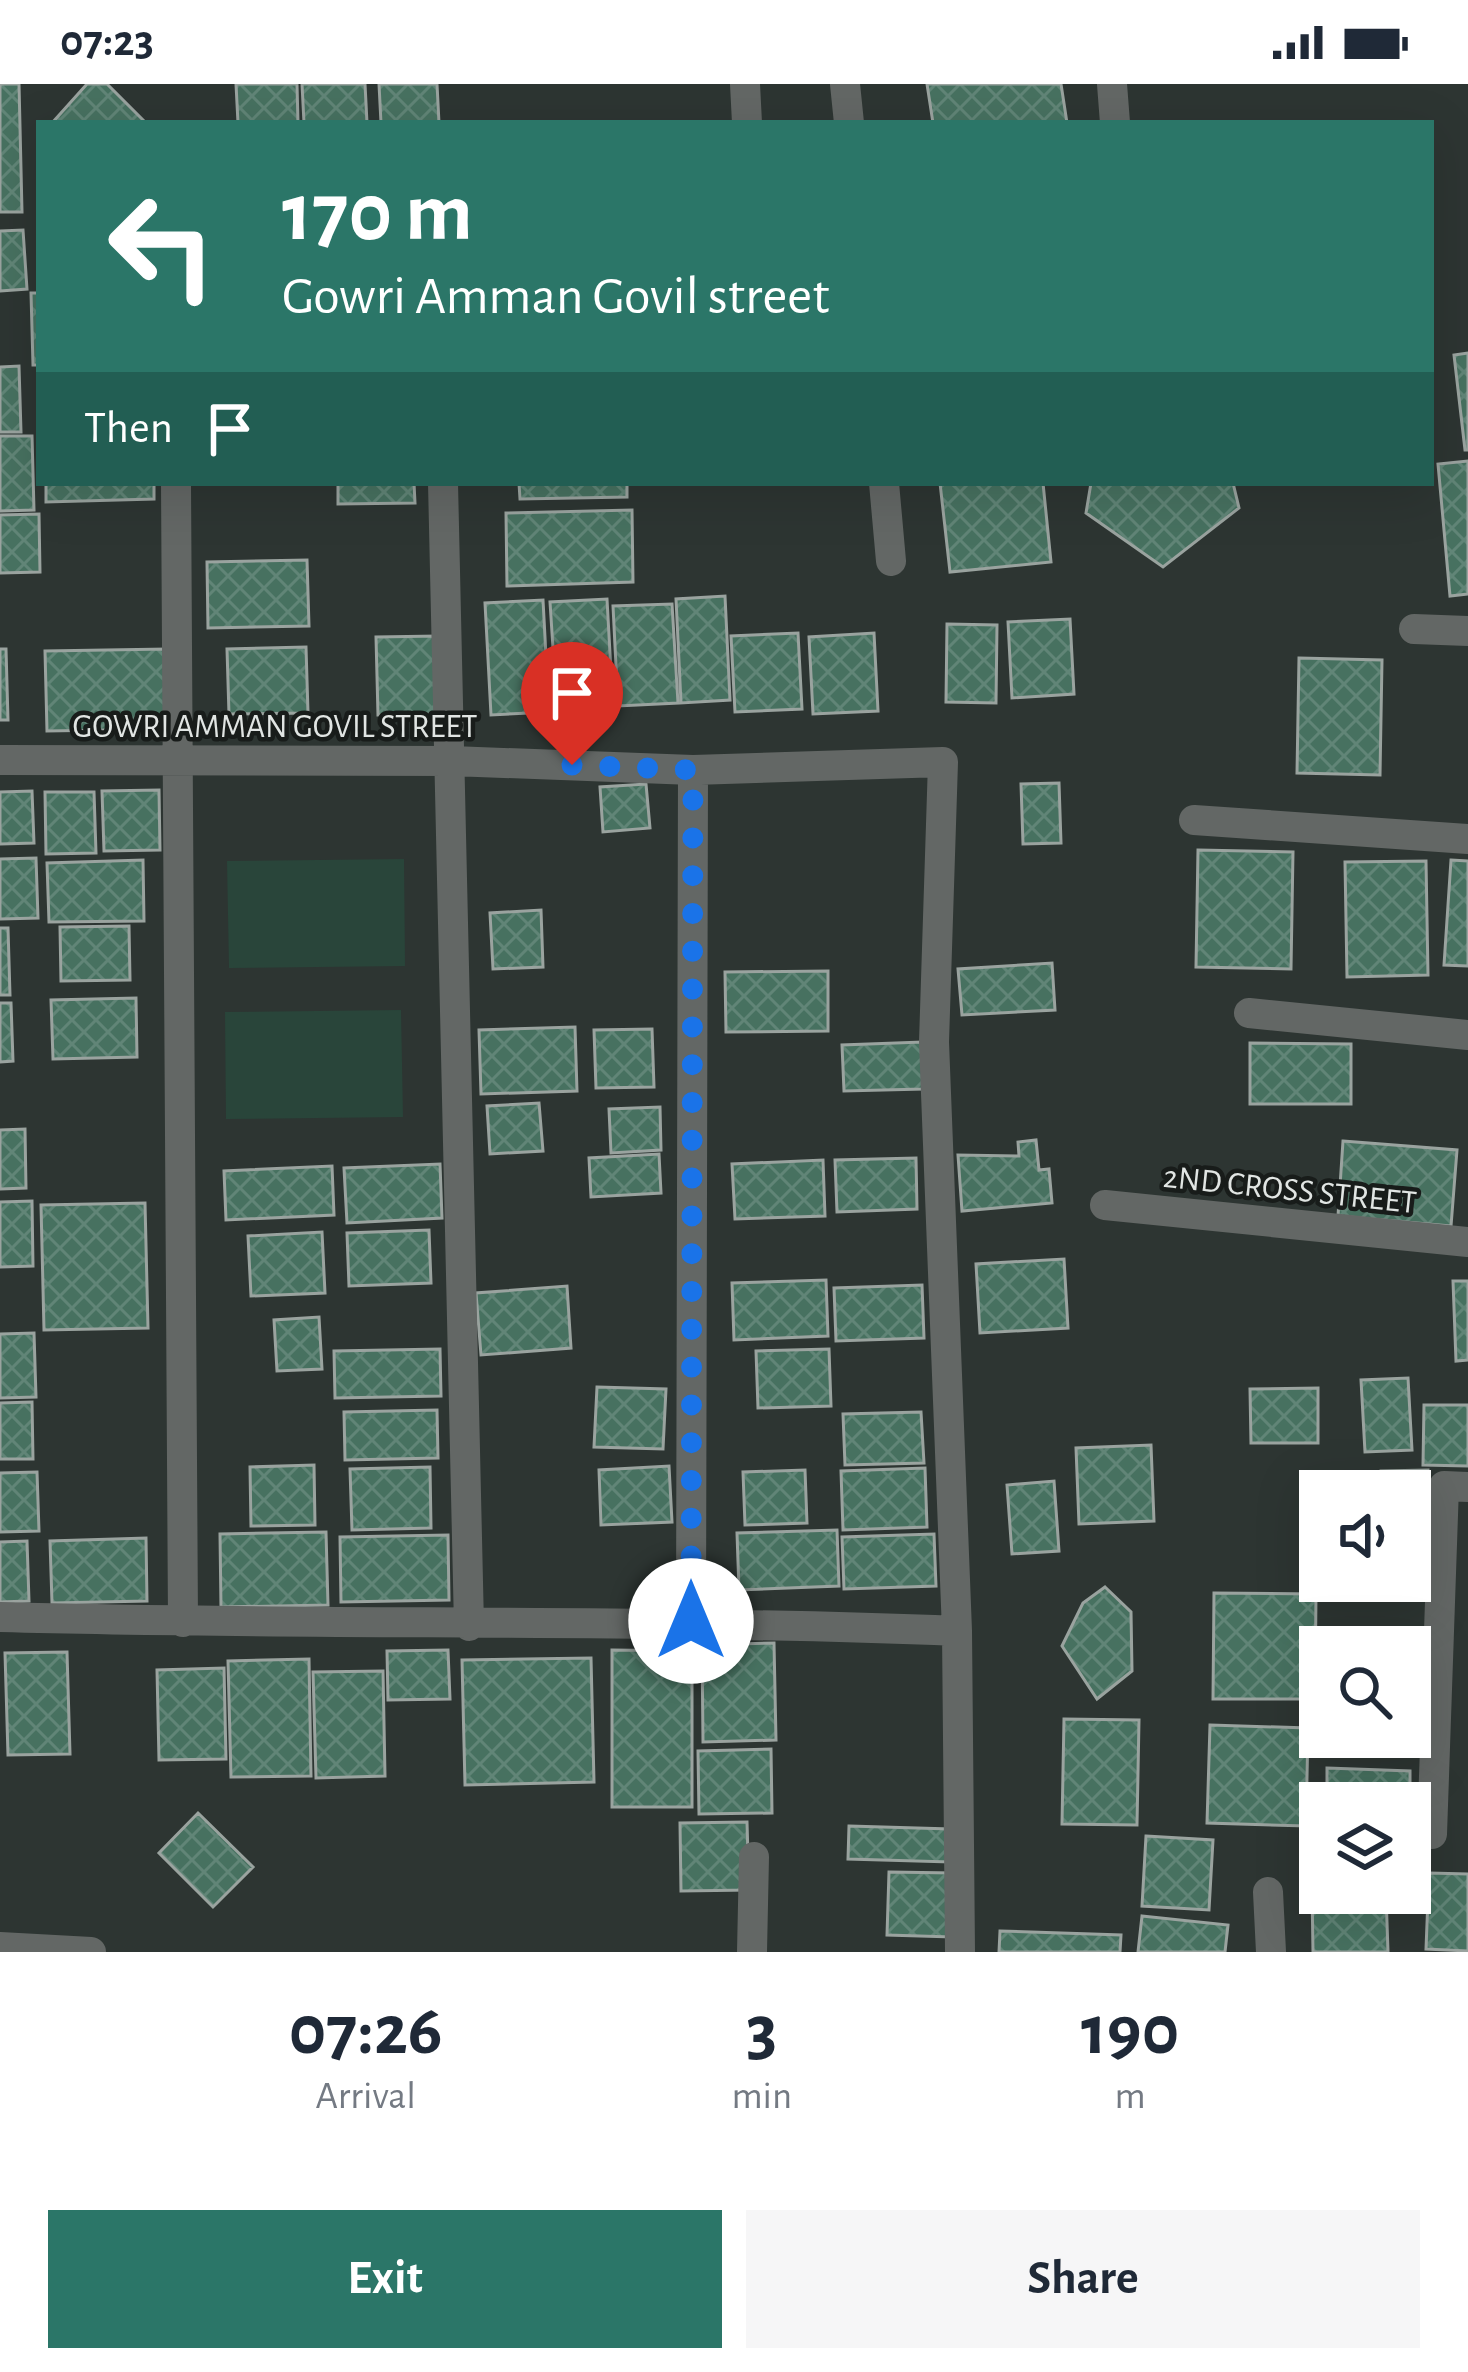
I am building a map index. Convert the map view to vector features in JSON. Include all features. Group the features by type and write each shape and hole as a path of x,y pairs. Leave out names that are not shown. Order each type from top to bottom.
{"street":[{"path":"745,84 746,120"},
{"path":"845,84 848,120"},
{"path":"1112,84 1115,120"},
{"path":"176,486 183,1622"},
{"path":"443,486 470,1626"},
{"path":"884,486 891,561"},
{"path":"1414,629 1468,631"},
{"name":"GOWRI AMMAN GOVIL STREET","path":"0,760 452,761 693,770 944,762 934,1042 957,1631"},
{"path":"691,1621 693,770"},
{"path":"1193,820 1468,839"},
{"path":"1249,1013 1468,1035"},
{"name":"2ND CROSS STREET","path":"1105,1205 1468,1242"},
{"path":"1432,1834 1444,1486 1468,1487"},
{"path":"0,1617 470,1626 691,1621 957,1631 960,1952"},
{"path":"752,1952 754,1858"},
{"path":"1268,1892 1271,1952"},
{"path":"0,1947 91,1952"}],"green space":[{"path":"404,859 405,966 229,968 227,861"},
{"path":"401,1010 403,1117 226,1119 225,1012"}],"building":[{"path":"0,84 19,84 22,212 0,212"},
{"path":"87,84 107,84 143,120 55,120"},
{"path":"236,84 297,84 298,120 238,120"},
{"path":"302,84 365,84 367,120 304,120"},
{"path":"379,84 437,84 439,120 381,120"},
{"path":"927,84 1061,84 1067,120 933,120"},
{"path":"23,230 27,289 0,291 0,231"},
{"path":"31,293 36,293 36,365"},
{"path":"1468,353 1468,450 1465,450 1454,355"},
{"path":"19,366 21,432 0,432 0,367"},
{"path":"0,436 32,436 34,510 0,511"},
{"path":"1468,461 1468,594 1450,596 1438,464"},
{"path":"46,486 154,486 154,499 46,502"},
{"path":"338,486 414,486 415,503 338,504"},
{"path":"519,486 627,486 627,497 520,499"},
{"path":"940,486 1043,486 1051,562 950,572"},
{"path":"1090,486 1234,486 1239,508 1163,567 1086,513"},
{"path":"632,510 633,582 507,586 506,513"},
{"path":"39,514 40,572 0,573 0,515"},
{"path":"307,560 309,626 208,628 207,562"},
{"path":"725,596 730,700 681,703 676,599"},
{"path":"607,599 613,708 557,710 550,602"},
{"path":"543,600 549,712 491,715 485,603"},
{"path":"672,604 678,703 618,706 613,606"},
{"path":"1070,619 1074,694 1012,698 1008,622"},
{"path":"947,624 997,625 996,703 946,702"},
{"path":"798,633 802,709 735,712 731,636"},
{"path":"874,633 878,711 813,714 809,637"},
{"path":"438,636 440,714 378,715 376,637"},
{"path":"306,647 308,713 229,714 227,649"},
{"path":"0,649 6,649 8,720 0,720"},
{"path":"167,649 168,729 47,731 45,651"},
{"path":"1299,658 1382,660 1380,775 1297,773"},
{"path":"1059,783 1061,843 1023,844 1021,784"},
{"path":"646,784 650,828 603,832 600,787"},
{"path":"159,790 160,850 104,851 102,791"},
{"path":"32,791 34,843 0,844 0,792"},
{"path":"45,792 94,792 96,853 46,854"},
{"path":"1198,850 1293,852 1291,969 1196,967"},
{"path":"36,858 38,918 0,919 0,859"},
{"path":"143,860 144,921 49,922 47,863"},
{"path":"1451,860 1468,861 1468,966 1444,965"},
{"path":"1426,861 1428,975 1347,977 1345,862"},
{"path":"541,910 543,967 493,969 490,913"},
{"path":"129,926 130,980 61,981 60,927"},
{"path":"0,928 8,928 10,995 0,995"},
{"path":"1052,963 1055,1010 962,1015 958,969"},
{"path":"828,971 828,1031 726,1032 725,972"},
{"path":"136,998 137,1057 53,1059 51,1000"},
{"path":"0,1003 11,1003 13,1061 0,1062"},
{"path":"575,1027 577,1091 481,1094 479,1030"},
{"path":"652,1029 654,1087 596,1088 594,1030"},
{"path":"922,1042 923,1089 844,1091 842,1045"},
{"path":"1250,1043 1351,1044 1351,1104 1250,1104"},
{"path":"539,1103 543,1151 490,1154 487,1106"},
{"path":"660,1107 661,1150 611,1153 609,1109"},
{"path":"25,1129 26,1188 0,1189 0,1130"},
{"path":"1036,1140 1039,1170 1049,1169 1052,1203 962,1211 958,1155 1019,1156 1018,1142"},
{"path":"1343,1141 1457,1150 1451,1226 1338,1216"},
{"path":"659,1154 661,1193 591,1197 589,1158"},
{"path":"916,1158 917,1209 837,1212 835,1160"},
{"path":"823,1160 825,1216 735,1219 732,1164"},
{"path":"440,1164 442,1218 347,1223 344,1168"},
{"path":"332,1166 334,1215 226,1220 224,1171"},
{"path":"32,1201 33,1266 0,1267 0,1202"},
{"path":"145,1203 148,1328 44,1330 41,1205"},
{"path":"429,1230 431,1283 349,1286 347,1233"},
{"path":"322,1232 325,1293 251,1296 248,1236"},
{"path":"1064,1259 1068,1328 980,1333 976,1264"},
{"path":"826,1280 828,1336 734,1340 732,1283"},
{"path":"1453,1281 1468,1281 1468,1360 1456,1361"},
{"path":"922,1285 924,1338 836,1341 834,1288"},
{"path":"567,1286 571,1348 481,1355 476,1293"},
{"path":"319,1317 322,1369 277,1371 274,1320"},
{"path":"34,1333 36,1397 0,1398 0,1334"},
{"path":"440,1349 441,1396 335,1398 334,1351"},
{"path":"829,1349 831,1406 758,1408 756,1351"},
{"path":"1408,1378 1412,1450 1365,1452 1361,1380"},
{"path":"597,1387 666,1389 663,1449 594,1447"},
{"path":"1318,1388 1318,1443 1251,1443 1250,1389"},
{"path":"32,1402 33,1459 0,1459 0,1403"},
{"path":"1424,1405 1468,1405 1468,1466 1423,1465"},
{"path":"437,1410 438,1458 345,1460 344,1412"},
{"path":"921,1412 924,1463 845,1465 843,1414"},
{"path":"1151,1445 1154,1521 1079,1524 1076,1448"},
{"path":"314,1465 315,1525 251,1526 250,1467"},
{"path":"669,1466 672,1522 601,1525 599,1470"},
{"path":"430,1467 431,1528 352,1530 350,1469"},
{"path":"925,1468 927,1527 843,1530 841,1471"},
{"path":"805,1470 807,1523 745,1525 743,1472"},
{"path":"37,1472 39,1531 0,1532 0,1473"},
{"path":"1054,1481 1059,1551 1012,1554 1007,1485"},
{"path":"837,1530 839,1586 739,1590 737,1533"},
{"path":"326,1532 328,1605 221,1607 220,1534"},
{"path":"934,1534 936,1586 844,1589 842,1537"},
{"path":"448,1535 449,1600 341,1602 340,1537"},
{"path":"146,1538 147,1601 52,1603 50,1541"},
{"path":"27,1541 29,1601 0,1602 0,1542"},
{"path":"1105,1587 1131,1612 1132,1671 1097,1699 1062,1646 1083,1603"},
{"path":"1214,1593 1299,1594 1299,1602 1316,1602 1316,1626 1299,1626 1299,1699 1213,1699"},
{"path":"774,1643 776,1740 703,1742 702,1645"},
{"path":"448,1650 450,1699 388,1700 387,1651"},
{"path":"612,1650 692,1651 692,1807 612,1807"},
{"path":"67,1652 70,1754 8,1755 5,1653"},
{"path":"591,1658 594,1782 465,1785 462,1660"},
{"path":"309,1659 311,1776 231,1777 228,1661"},
{"path":"224,1668 226,1759 159,1760 157,1670"},
{"path":"383,1671 385,1776 316,1778 313,1672"},
{"path":"1064,1719 1139,1720 1137,1825 1062,1824"},
{"path":"1210,1725 1299,1728 1299,1758 1307,1758 1307,1782 1299,1782 1299,1826 1207,1823"},
{"path":"771,1749 772,1813 699,1814 698,1751"},
{"path":"1327,1768 1410,1771 1410,1782 1327,1782"},
{"path":"198,1813 253,1867 213,1907 159,1853"},
{"path":"747,1822 749,1890 681,1891 680,1823"},
{"path":"849,1826 950,1829 950,1862 848,1859"},
{"path":"1146,1836 1213,1840 1209,1910 1142,1906"},
{"path":"889,1872 953,1873 952,1937 887,1935"},
{"path":"1431,1873 1468,1874 1468,1951 1426,1949"},
{"path":"1312,1914 1387,1914 1388,1952 1313,1952"},
{"path":"1142,1916 1228,1925 1225,1952 1138,1952"},
{"path":"1000,1931 1121,1935 1120,1952 999,1952"}],"route":[{"path":"572,765 693,770 691,1621"}]}
